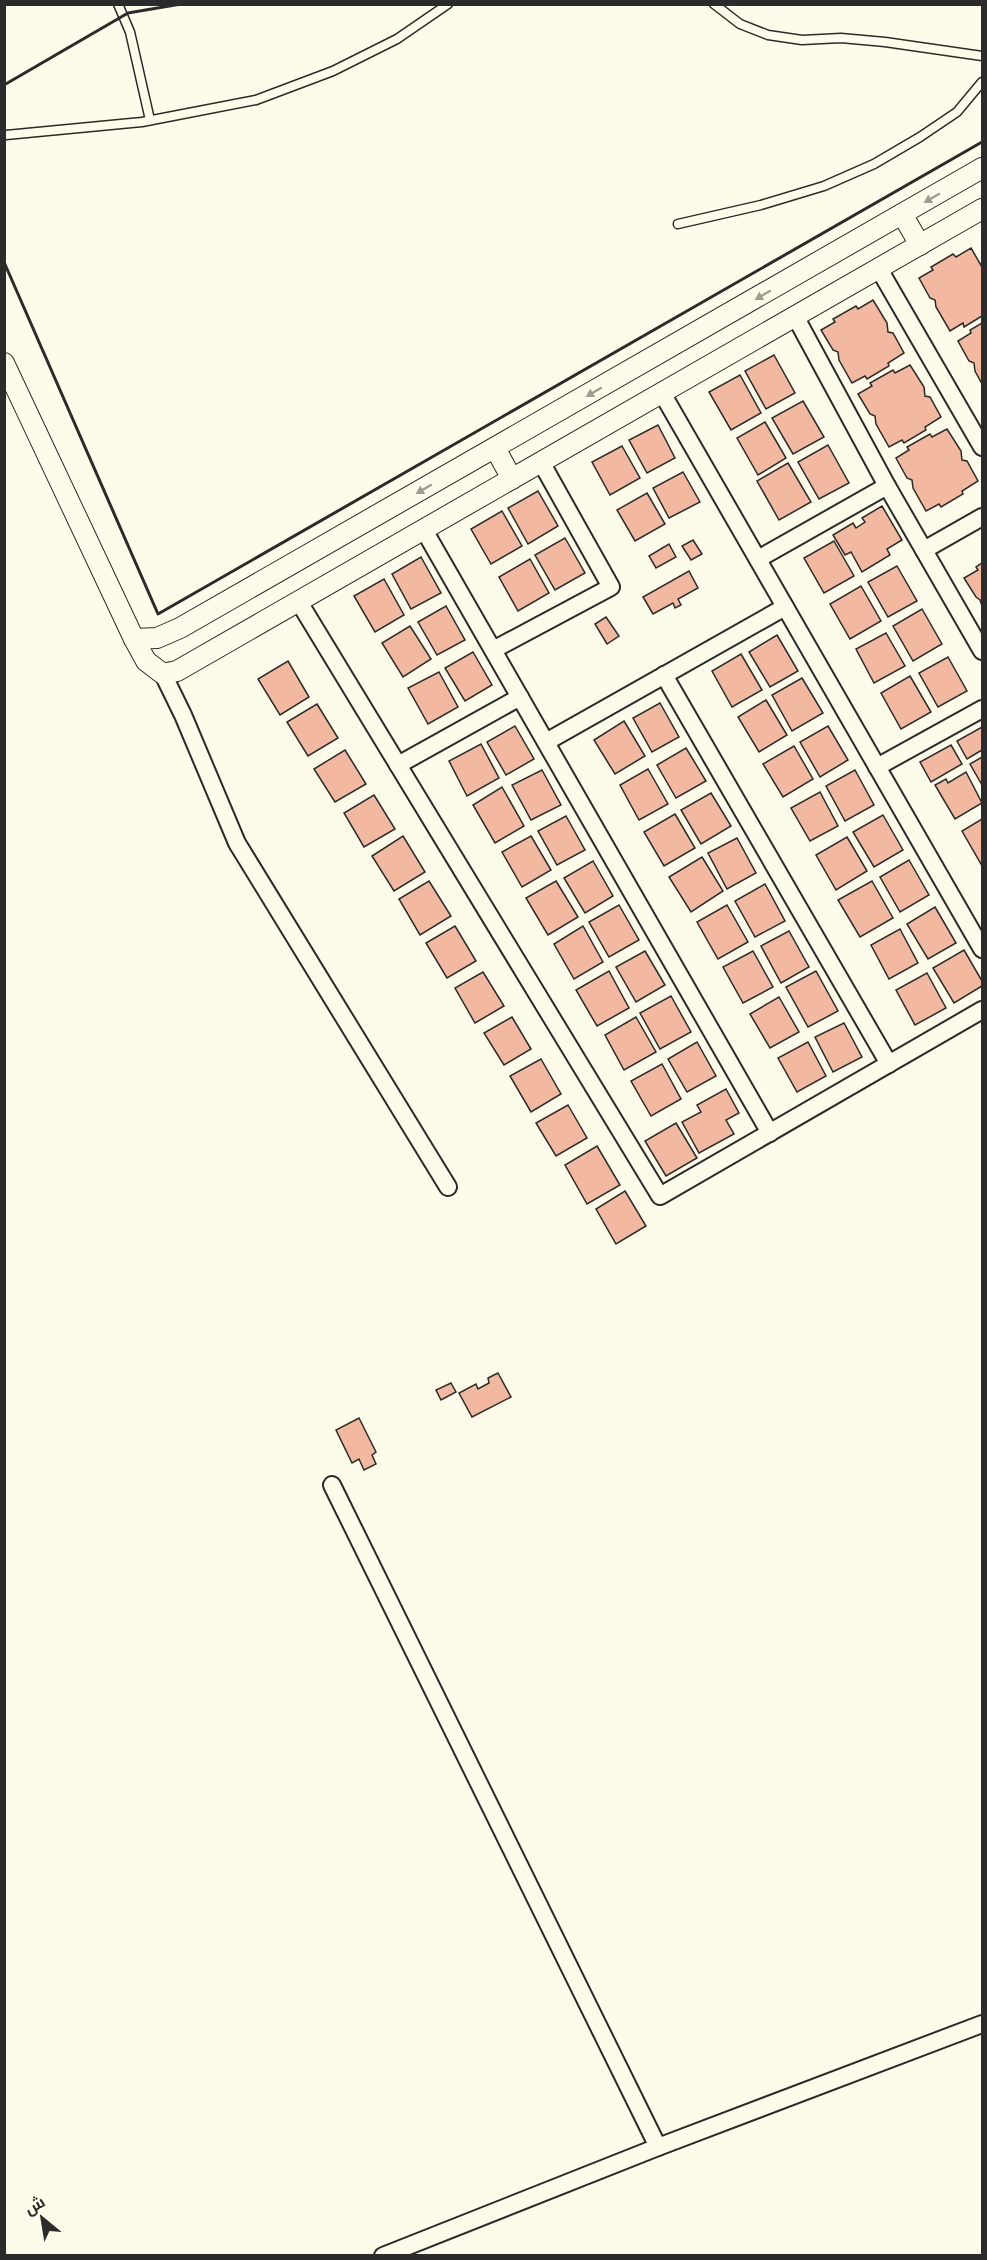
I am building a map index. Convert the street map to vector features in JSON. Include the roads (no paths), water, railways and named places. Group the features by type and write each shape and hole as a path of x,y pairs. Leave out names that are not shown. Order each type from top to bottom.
{"street":[{"path":"134,639 157,638 180,628 982,168"},
{"path":"902,214 920,245"},
{"path":"163,674 177,671 920,245 980,216"},
{"path":"879,269 982,447"},
{"path":"795,316 887,486 982,651"},
{"path":"4,363 134,639 146,661 163,674 183,715 237,843 448,1187"},
{"path":"662,393 982,949"},
{"path":"495,448 512,479"},
{"path":"493,650 610,587 541,462"},
{"path":"758,559 887,486"},
{"path":"924,550 982,517"},
{"path":"424,530 770,1133"},
{"path":"299,602 660,1196 982,1010"},
{"path":"546,742 785,607"},
{"path":"664,675 889,1064"},
{"path":"398,765 520,697"},
{"path":"878,767 982,709"},
{"path":"332,1485 658,2147"},
{"path":"383,2256 658,2147 982,2024"}],"lane":[{"path":"118,4 130,32 150,120"},
{"path":"6,135 150,120 256,100 333,71 398,39 448,4"},
{"path":"714,4 740,24 768,35 802,40 841,38 885,42 982,56"},
{"path":"678,224 824,186 874,164 957,112 982,82"}]}
